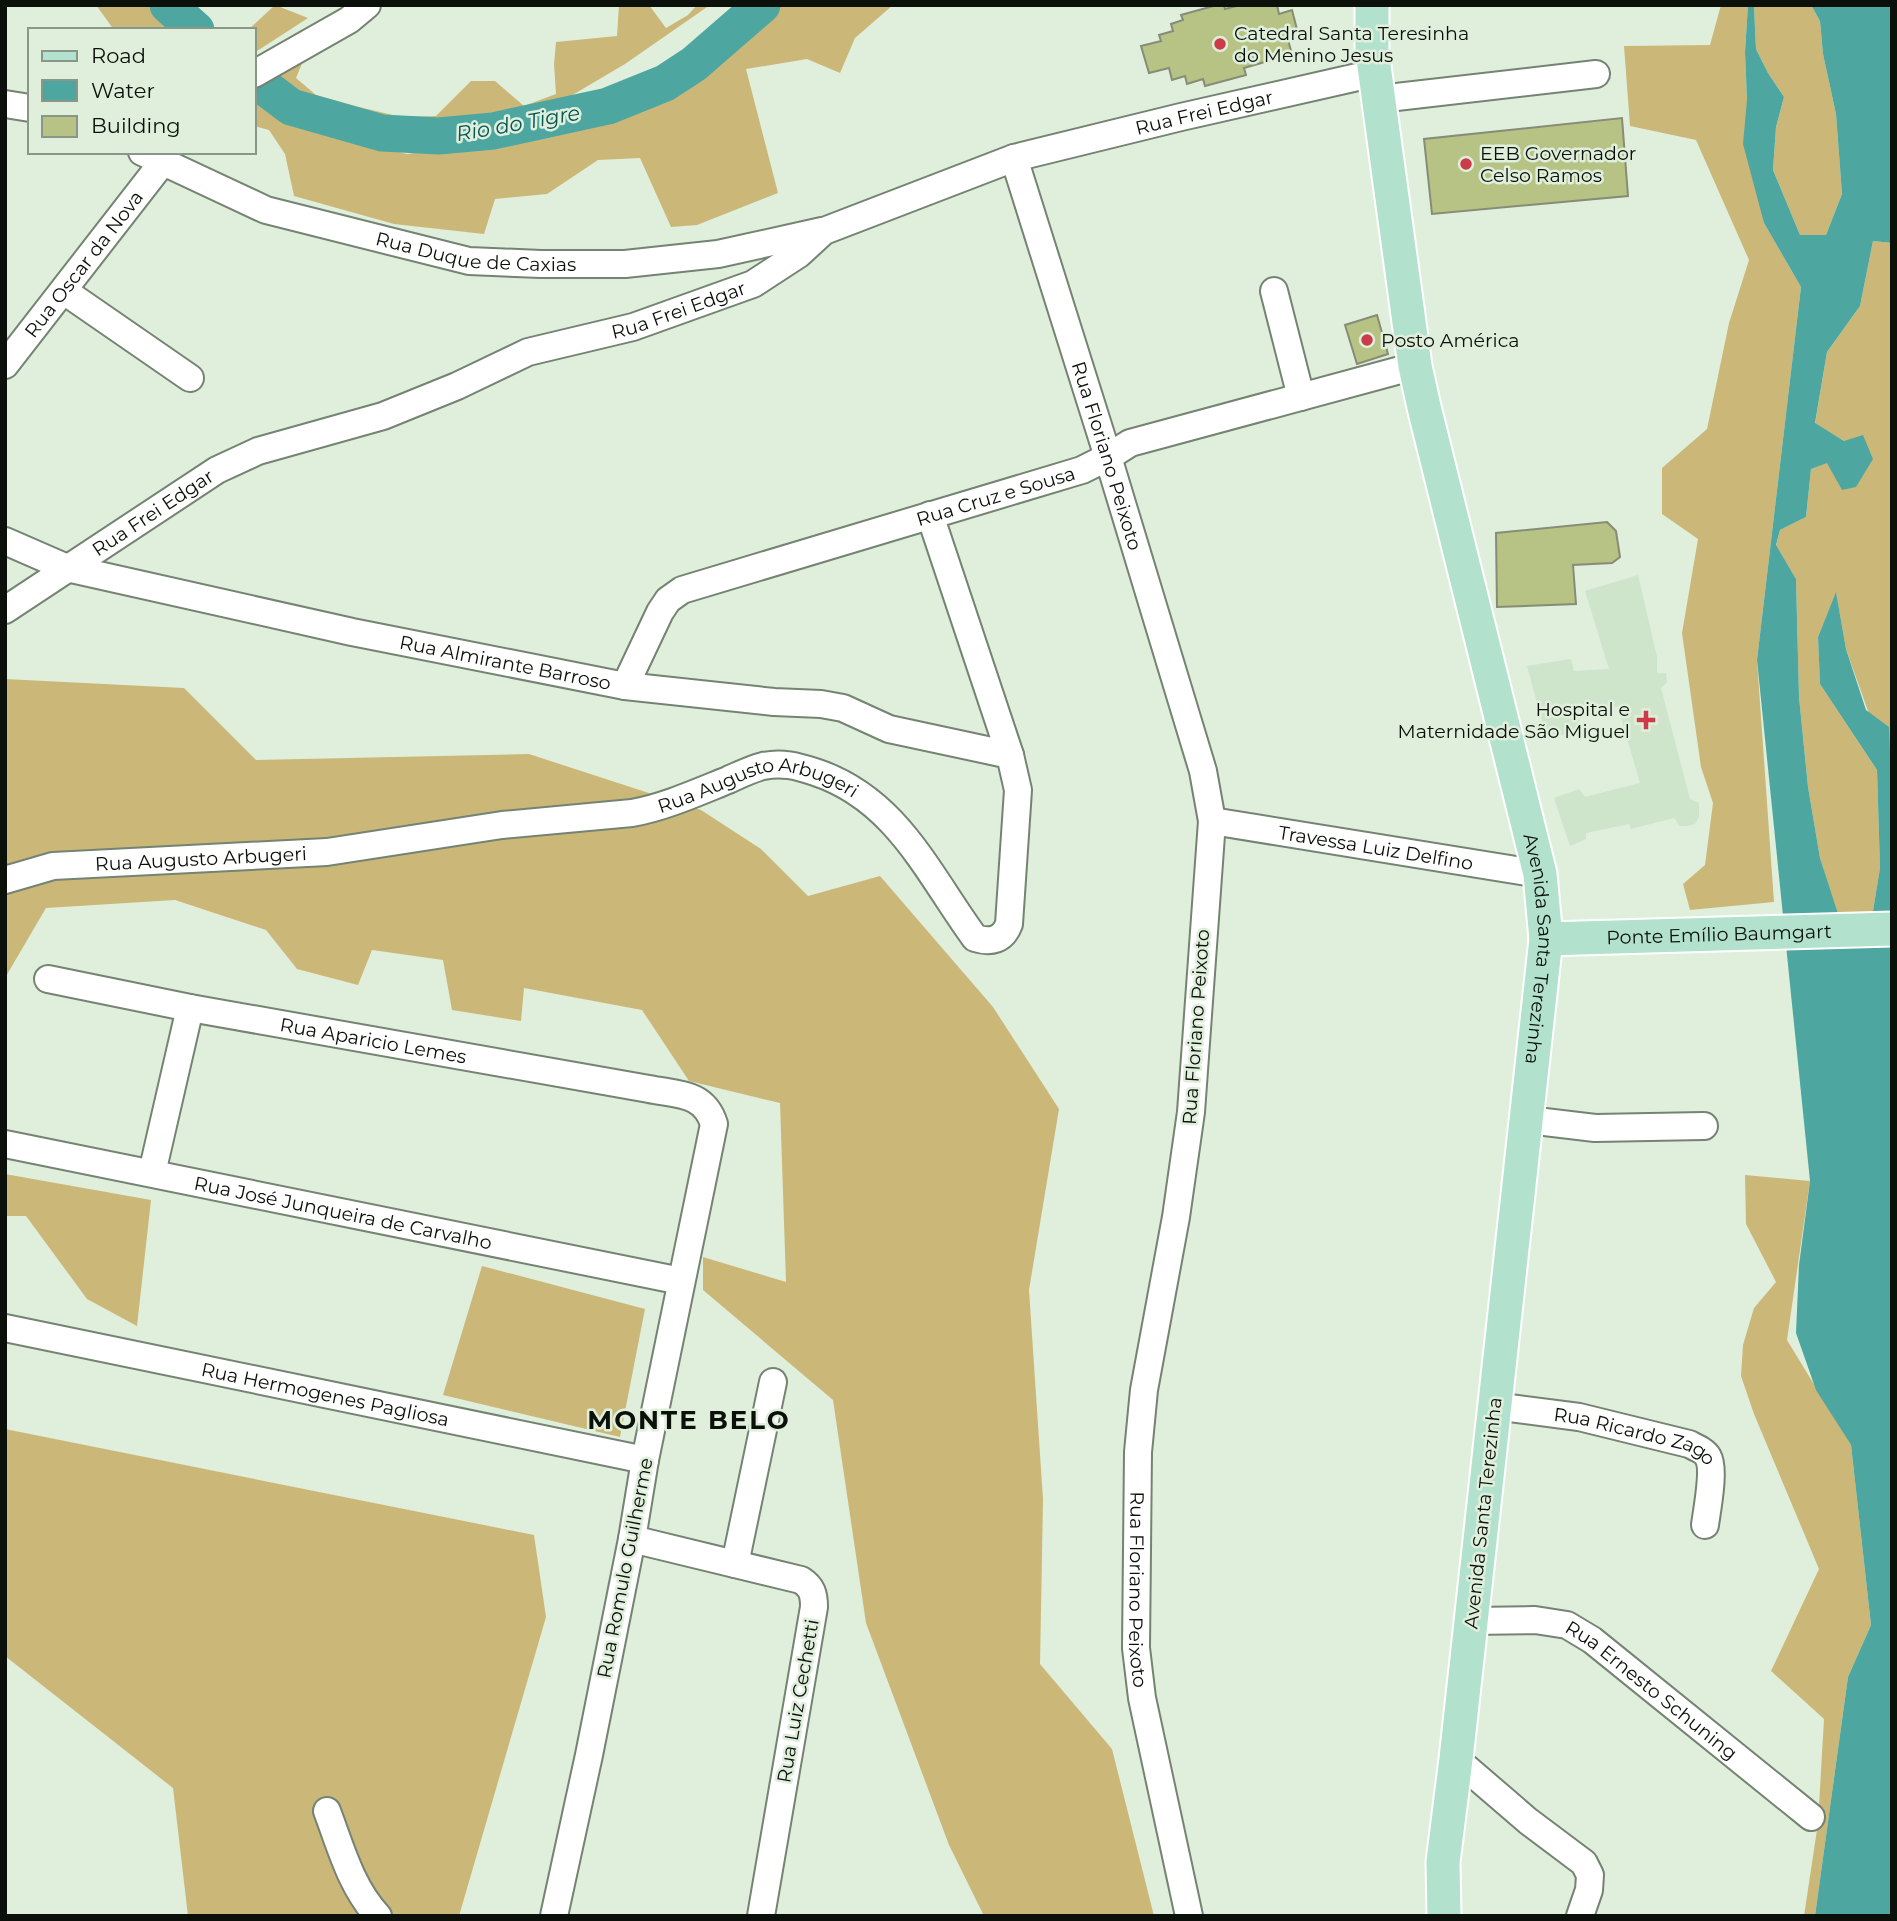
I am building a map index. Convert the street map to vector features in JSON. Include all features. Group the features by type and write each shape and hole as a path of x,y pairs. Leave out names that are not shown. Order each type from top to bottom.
{"main road":[{"name":"Avenida Santa Terezinha","path":"1355,5 1371,38"},
{"name":"Avenida Santa Terezinha","path":"1372,5 1371,38 1415,366 1540,874 1546,939 1528,1120 1443,1861 1444,1916"},
{"name":"Ponte Emílio Baumgart","path":"1546,939 1892,929"}],"street":[{"path":"256,73 358,13"},
{"name":"Rua Frei Edgar","path":"5,610 217,470 248,456 383,416 457,386 528,352 633,327 753,284 799,254 824,231 1014,158 1181,117 1377,86 1596,74"},
{"path":"5,104 28,108"},
{"name":"Rua Duque de Caxias","path":"152,158 267,210 469,261 625,264 718,254 824,231"},
{"name":"Rua Oscar da Nova","path":"5,365 64,291 152,158"},
{"name":"Rua Floriano Peixoto","path":"1014,158 1203,771 1212,821 1191,1112 1176,1217 1144,1390 1138,1452 1136,1648 1142,1698 1189,1916"},
{"path":"64,291 190,378"},
{"path":"1274,291 1301,397"},
{"name":"Rua Cruz e Sousa","path":"625,686 660,612 668,600 682,590 1082,470 1130,443 1415,366"},
{"name":"Rua Augusto Arbugeri","path":"5,880 53,866 327,852 502,825 632,813 708,788 760,766 779,764 793,765 829,777 884,812 906,837 975,938 986,942 1005,934 1009,924 1017,790 1010,755 930,515"},
{"name":"Rua Almirante Barroso","path":"5,541 67,568 352,632 625,686 843,708 889,729 1010,755"},
{"name":"Travessa Luiz Delfino","path":"1212,821 1540,874"},
{"name":"Rua Aparicio Lemes","path":"48,979 190,1008 699,1100"},
{"path":"152,1173 190,1008"},
{"name":"Rua Romulo Guilherme","path":"554,1916 589,1755 645,1460 714,1124 709,1110 699,1100"},
{"path":"1528,1120 1595,1128 1704,1126"},
{"name":"Rua José Junqueira de Carvalho","path":"5,1144 681,1281"},
{"name":"Rua Hermogenes Pagliosa","path":"5,1328 645,1460"},
{"path":"735,1564 773,1382"},
{"name":"Rua Ricardo Zago","path":"1494,1406 1579,1417 1657,1435 1689,1444 1702,1451 1709,1458 1711,1471 1705,1525"},
{"name":"Rua Luiz Cechetti","path":"632,1539 801,1580 809,1586 814,1595 763,1914"},
{"name":"Rua Ernesto Schuning","path":"1471,1621 1535,1620 1567,1625 1592,1640 1811,1817"},
{"path":"1456,1759 1528,1821 1584,1863 1590,1875 1589,1890 1580,1916"},
{"path":"327,1811 353,1880 365,1901 378,1916"}],"shaded area":[{"path":"96,5 174,5 195,28 113,28"},
{"path":"275,5 308,18 256,52 256,28 250,28"},
{"path":"619,5 649,5 666,28 688,15 697,5 710,5 625,64 542,113 487,124 420,128 325,113 259,80 306,54 296,78 316,95 401,117 436,116 471,81 495,81 524,106 556,94 556,42 617,36"},
{"path":"770,5 893,5 855,38 840,73 807,59 746,69 778,193 697,225 671,227 640,158 598,160 547,194 495,199 484,234 394,224 294,196 285,154 269,130 256,127 256,100 328,135 407,154 495,142 663,92 705,63"},
{"path":"1721,5 1748,5 1745,52 1747,100 1764,223 1801,287 1757,660 1774,902 1690,910 1683,884 1705,865 1713,803 1701,767 1682,633 1698,539 1662,514 1662,468 1707,429 1729,323 1749,260 1696,140 1630,126 1624,46 1710,45"},
{"path":"1756,5 1811,5 1820,21 1823,54 1836,114 1842,194 1826,235 1800,235 1773,170 1776,127 1784,97 1756,49"},
{"path":"1873,241 1892,243 1892,798 1890,773 1846,649 1836,593 1818,637 1820,684 1877,770 1880,868 1873,911 1838,917 1820,858 1808,787 1799,697 1796,579 1776,546 1780,530 1806,517 1811,469 1827,462 1844,441 1815,424 1827,352 1860,306"},
{"name":"Hospital e Maternidade São Miguel","path":"1638,575 1657,657 1657,673 1666,673 1667,682 1661,688 1690,799 1699,803 1699,817 1695,824 1687,826 1680,826 1674,818 1631,829 1629,824 1586,833 1586,839 1570,846 1554,798 1579,789 1585,797 1640,783 1618,707 1578,710 1580,730 1547,739 1527,666 1571,659 1574,671 1609,669 1585,591"},
{"path":"5,679 184,688 256,760 529,754 701,810 761,849 808,896 880,876 993,1007 1059,1109 1029,1290 1043,1499 1040,1664 1112,1749 1154,1916 984,1916 949,1845 866,1623 833,1400 703,1290 703,1257 786,1282 780,1103 689,1081 642,1010 524,988 521,1021 452,1010 443,960 372,950 358,985 297,969 266,930 175,900 46,908 5,978"},
{"path":"5,1174 151,1200 137,1326 87,1299 26,1216 5,1216"},
{"path":"1745,1175 1810,1181 1787,1340 1851,1445 1871,1625 1848,1677 1815,1916 1804,1916 1818,1823 1824,1719 1771,1671 1819,1569 1754,1414 1741,1376 1743,1345 1754,1308 1776,1282 1746,1224"},
{"path":"482,1266 645,1309 620,1437 443,1395"},
{"path":"5,1429 534,1535 546,1617 459,1916 188,1916 173,1788 5,1656"}],"water":[{"path":"1748,5 1756,5 1756,49 1784,97 1776,127 1773,170 1800,235 1826,235 1842,194 1836,114 1823,54 1820,21 1811,5 1892,5 1892,243 1873,241 1860,306 1827,352 1815,423 1844,441 1863,435 1873,459 1856,487 1842,490 1827,463 1811,469 1806,517 1780,530 1776,545 1796,579 1799,697 1808,787 1820,858 1839,917 1873,911 1880,868 1877,770 1820,684 1818,637 1836,592 1846,649 1866,710 1889,727 1892,798 1892,1916 1815,1916 1848,1677 1871,1625 1851,1445 1816,1390 1796,1333 1799,1265 1810,1181 1757,660 1801,287 1764,223 1743,144 1747,100 1745,52"}],"building":[{"name":"Catedral Santa Teresinha do Menino Jesus","path":"1224,5 1225,9 1240,5 1277,5 1279,14 1292,10 1299,37 1288,40 1292,54 1244,68 1246,75 1205,86 1203,79 1187,84 1185,76 1172,80 1169,68 1149,73 1141,46 1161,41 1159,35 1173,31 1171,24 1183,20 1181,15"},
{"name":"EEB Governador Celso Ramos","path":"1622,118 1628,196 1432,214 1424,139"},
{"name":"Posto América","path":"1377,315 1388,354 1357,364 1345,325"},
{"path":"1607,522 1616,531 1620,557 1612,563 1573,565 1576,604 1497,607 1496,533"}],"waterway":[{"name":"Rio do Tigre","path":"168,5 194,28"},
{"name":"Rio do Tigre","path":"256,81 291,107 382,133 439,136 493,131 608,106 665,83 694,64 762,5"}],"place":[{"name":"Catedral Santa Teresinha do Menino Jesus","path":"1220,44"},
{"name":"EEB Governador Celso Ramos","path":"1466,164"},
{"name":"Posto América","path":"1367,340"},
{"name":"Hospital e Maternidade São Miguel","path":"1646,720"}],"district":[{"name":"MONTE BELO","path":"689,1420"}]}
